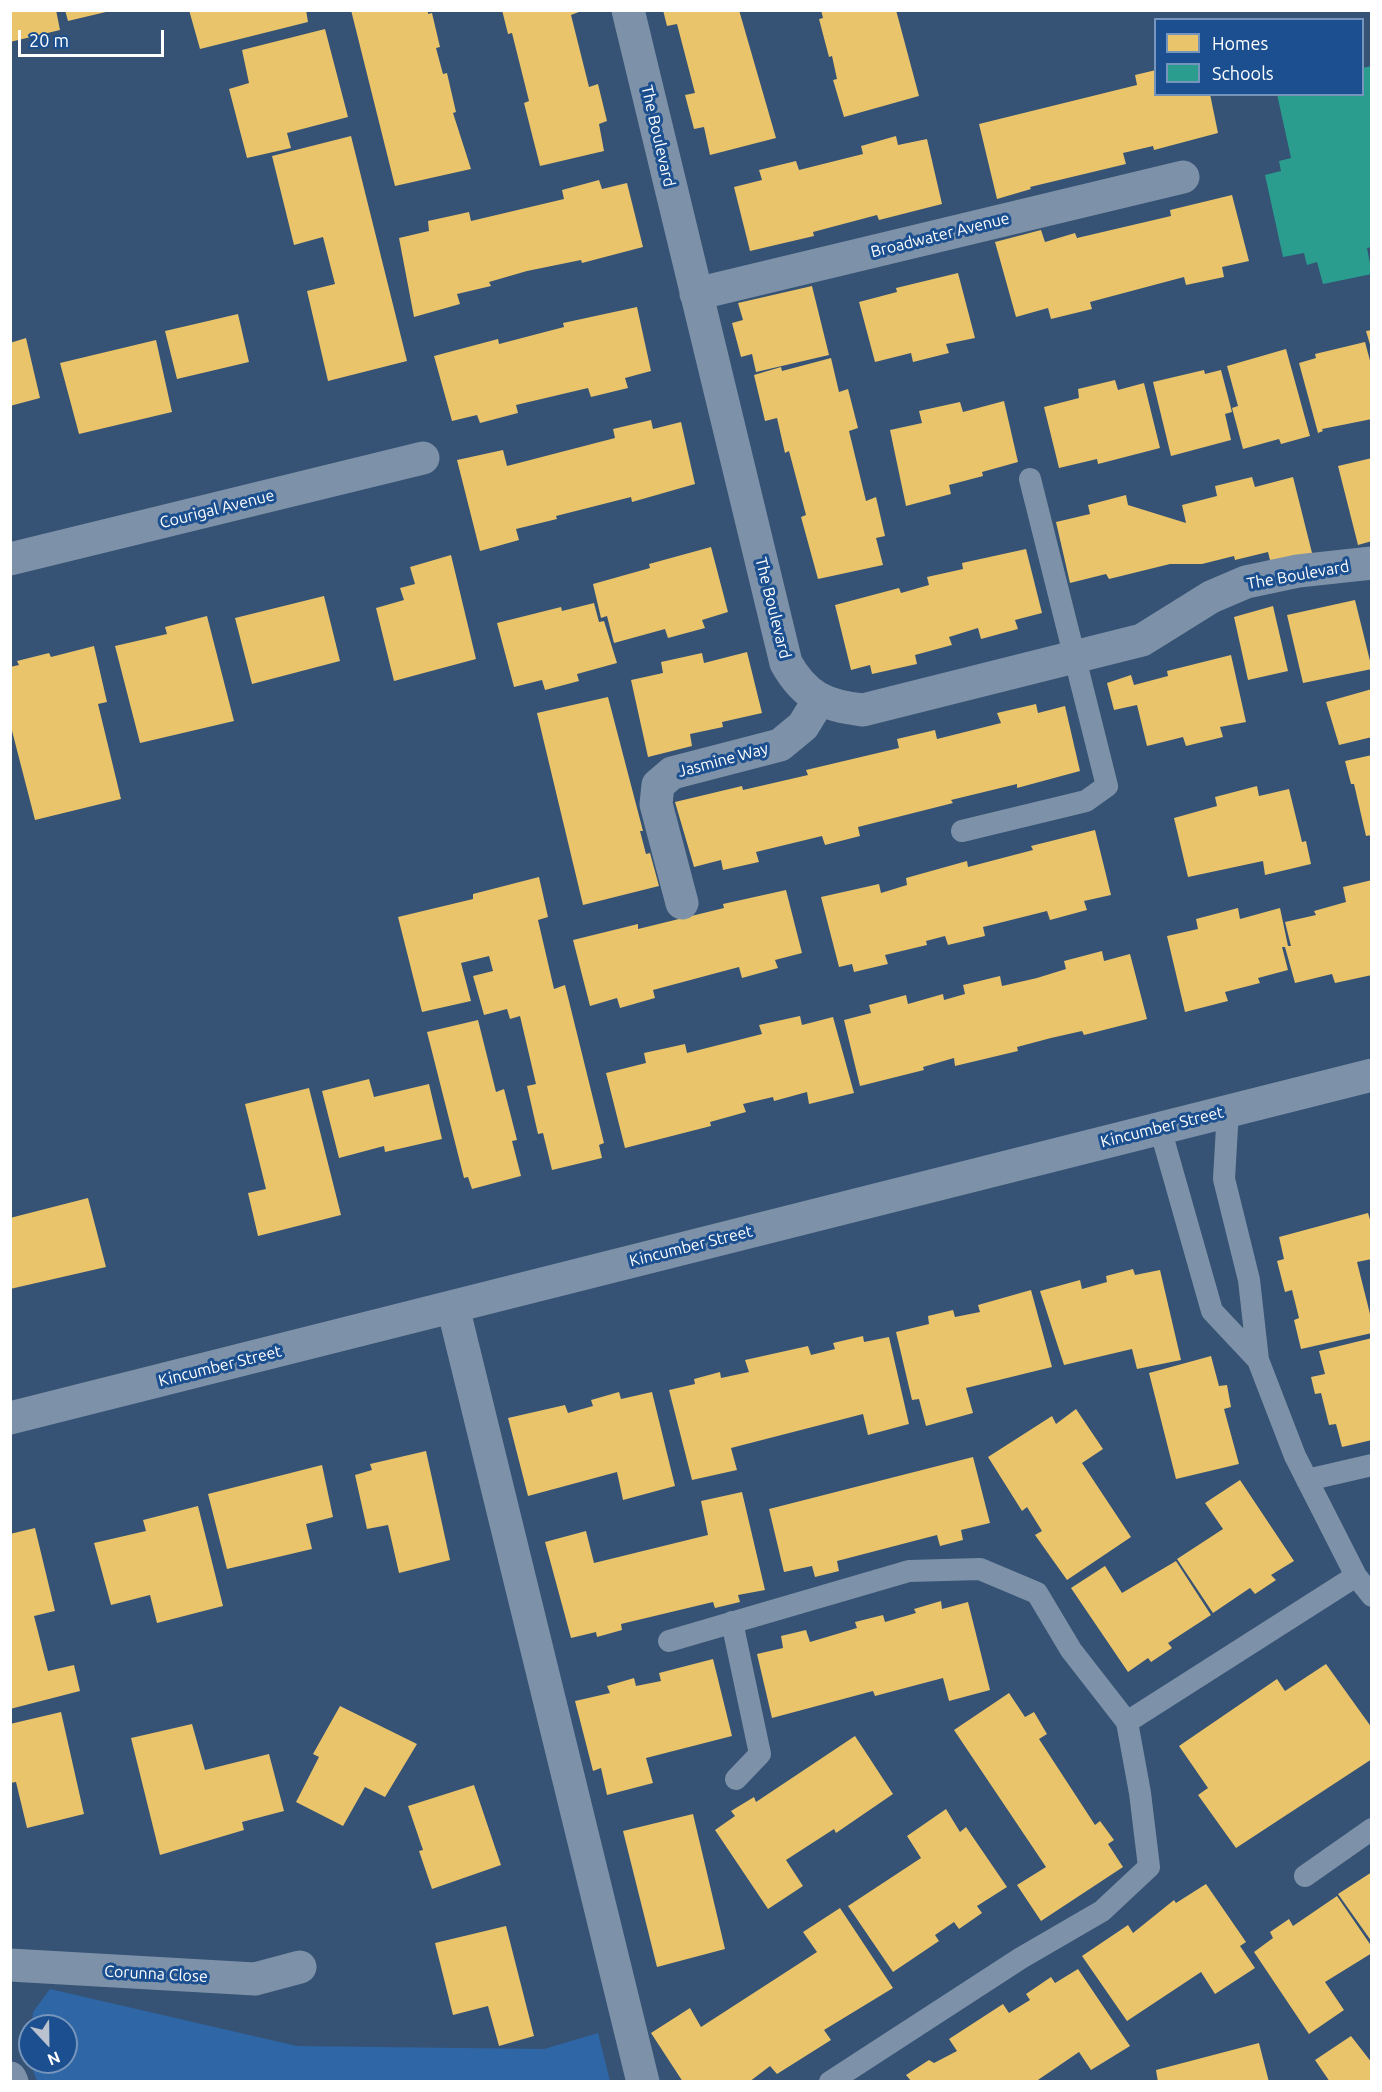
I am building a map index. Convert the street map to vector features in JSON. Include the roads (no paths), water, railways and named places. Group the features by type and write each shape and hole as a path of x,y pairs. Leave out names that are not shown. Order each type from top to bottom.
{"street":[{"name":"The Boulevard","path":"628,10 786,663 797,683 819,700 837,707 863,710 1074,658 1142,640 1211,597 1246,582 1298,571 1371,563"},
{"name":"Broadwater Avenue","path":"696,294 1183,177"},
{"name":"Courigal Avenue","path":"10,559 423,458"},
{"name":"Jasmine Way","path":"682,903 656,804 658,785 672,773 780,745 803,726 819,700"},
{"name":"Kincumber Street","path":"10,1418 1371,1075"},
{"path":"453,1307 643,2082"},
{"name":"Corunna Close","path":"10,1965 255,1979 300,1967"}],"lane":[{"path":"962,831 1086,801 1107,786 1029,479"},
{"path":"1228,1110 1224,1179 1248,1280 1258,1360 1308,1480 1356,1576 1371,1596"},
{"path":"1160,1128 1212,1311 1258,1360"},
{"path":"1308,1480 1371,1465"},
{"path":"669,1641 909,1570 980,1569 1037,1593 1071,1650 1127,1722 1140,1793 1149,1867 1102,1911 1021,1958 830,2082"},
{"path":"1127,1722 1356,1576"},
{"path":"732,1622 760,1754 736,1779"},
{"path":"1305,1876 1371,1829"}]}
